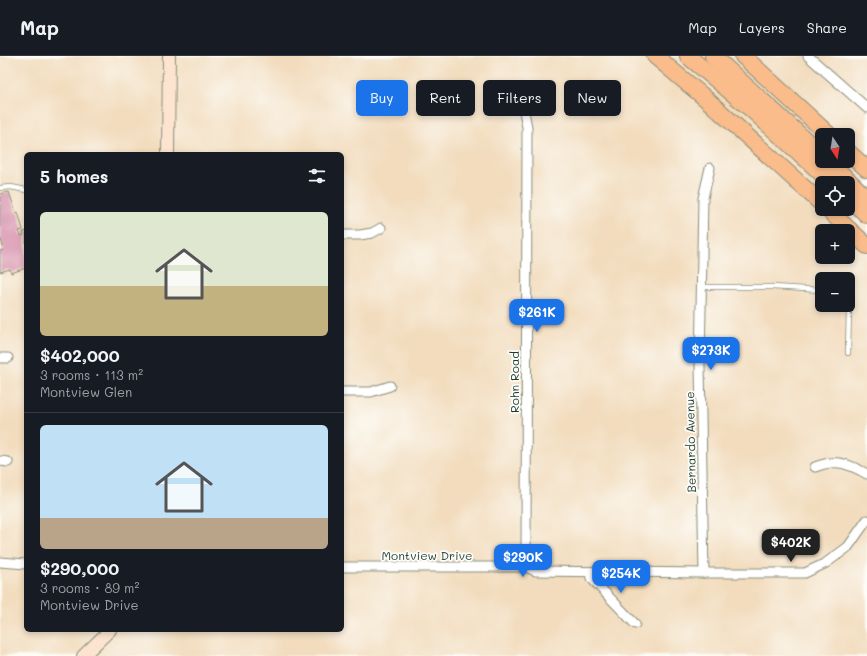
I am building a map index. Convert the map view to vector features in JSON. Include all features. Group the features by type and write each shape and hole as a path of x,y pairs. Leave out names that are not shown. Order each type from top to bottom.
{"highway":[{"path":"655,56 705,98 815,198"},
{"path":"688,56 750,108 824,176"},
{"path":"713,56 815,149"},
{"path":"743,56 821,128"},
{"path":"855,159 867,170"},
{"path":"835,168 867,198"},
{"path":"855,204 867,215"},
{"path":"835,216 867,246"}],"main road":[{"path":"168,152 169,56"},
{"path":"82,656 108,632"}],"street":[{"path":"808,56 867,108"},
{"name":"Rohn Road","path":"524,116 526,127 526,567"},
{"name":"Bernardo Avenue","path":"704,573 700,365 703,198 710,168"},
{"path":"344,235 372,233 381,228"},
{"path":"344,392 371,392 390,386"},
{"path":"815,467 825,463 837,462 849,464 867,474"},
{"name":"Montview Drive","path":"344,567 526,567 535,571 805,573 826,563 848,547 867,520"},
{"path":"0,562 24,564"},
{"path":"590,572 592,578 635,624"}],"lane":[{"path":"0,188 11,187 24,190"},
{"path":"702,287 772,287 815,290"},
{"path":"848,353 849,312"}],"building":[{"path":"9,192 16,213 18,212 23,230 19,231 21,236 24,235 24,269 11,273 10,269 0,272 0,251 4,250 0,239 0,194"}]}
